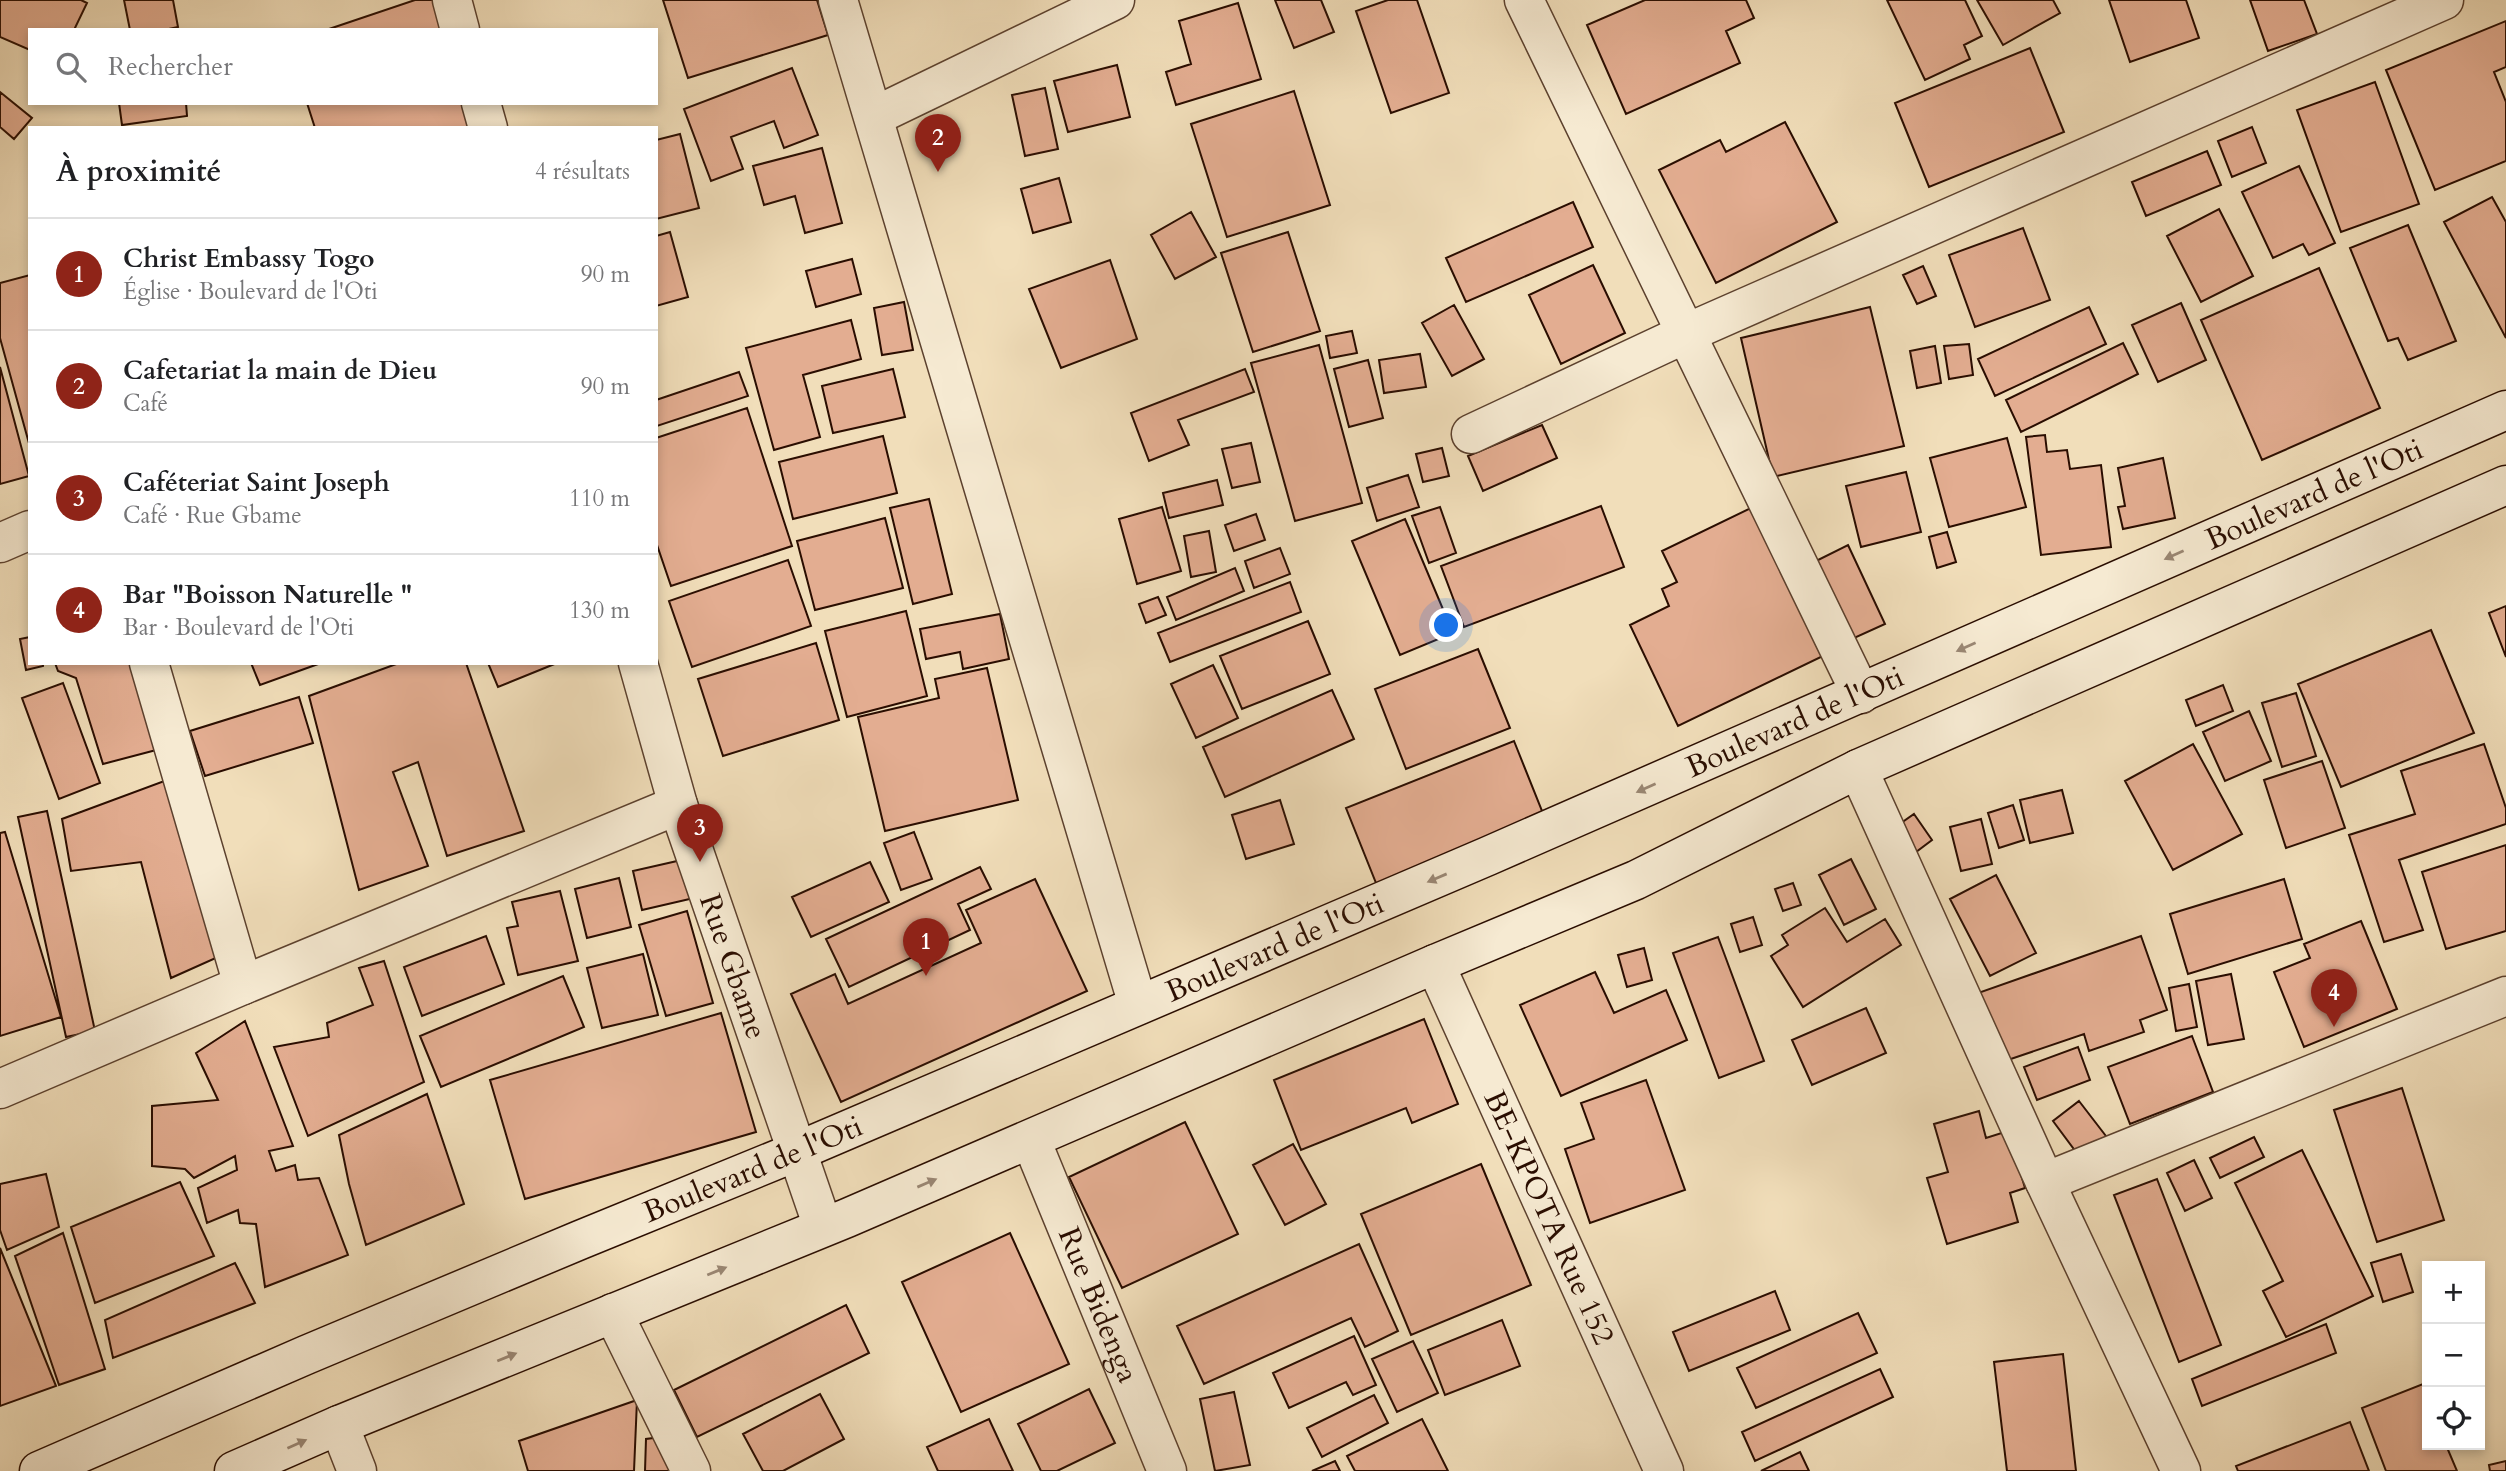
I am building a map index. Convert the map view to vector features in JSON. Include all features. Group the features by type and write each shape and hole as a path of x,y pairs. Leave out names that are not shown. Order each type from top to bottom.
{"street":[{"path":"452,0 459,28"},
{"path":"838,0 875,116 1138,1005"},
{"path":"875,116 1115,0"},
{"path":"1524,0 1861,694"},
{"path":"1471,434 1687,333 2444,0"},
{"path":"482,105 487,126"},
{"name":"Boulevard de l'Oti","path":"39,1471 580,1240 798,1152 1488,856 2506,410"},
{"path":"234,1471 339,1425 1031,1140 1435,964 1636,880 1858,769 2506,485"},
{"path":"0,543 28,531"},
{"path":"150,665 243,985"},
{"name":"Rue Gbame","path":"639,665 678,805 823,1227"},
{"path":"1858,769 2045,1182 2181,1471"},
{"path":"0,1089 678,805"},
{"name":"BE-KPOTA Rue 152","path":"1435,964 1664,1471"},
{"path":"2045,1182 2506,996"},
{"name":"Rue Bidenga","path":"1031,1140 1167,1471"},
{"path":"613,1313 691,1471"},
{"path":"339,1425 358,1471"}],"building":[{"path":"0,0 81,0 87,3 75,28 28,28 28,49 0,37"},
{"path":"124,0 173,0 178,27 130,28"},
{"path":"415,0 433,0 442,28 332,28"},
{"path":"663,0 817,0 828,35 688,78"},
{"path":"1275,0 1321,0 1334,32 1294,48"},
{"path":"1388,0 1417,0 1449,93 1391,113 1356,11"},
{"path":"1645,0 1746,0 1754,18 1726,31 1740,63 1626,114 1587,25"},
{"path":"1887,0 1965,0 1982,36 1964,45 1970,59 1925,80"},
{"path":"1977,0 2053,0 2060,13 2003,45"},
{"path":"2109,0 2186,0 2199,38 2130,62"},
{"path":"2250,0 2304,0 2317,34 2268,51"},
{"path":"1238,3 1261,79 1176,105 1166,72 1191,64 1179,21"},
{"path":"2506,21 2506,67 2494,72 2506,102 2506,161 2435,190 2386,70"},
{"path":"2030,48 2064,132 1929,187 1895,103"},
{"path":"1117,65 1130,117 1068,132 1054,81"},
{"path":"792,68 818,135 784,148 774,121 731,137 743,169 711,181 684,109"},
{"path":"2375,82 2419,204 2341,232 2297,110"},
{"path":"1045,88 1058,149 1025,156 1012,95"},
{"path":"1294,91 1330,205 1227,237 1191,124"},
{"path":"0,92 32,118 14,139 0,127"},
{"path":"119,105 186,105 187,116 122,125"},
{"path":"308,105 469,105 475,126 314,126"},
{"path":"1785,122 1837,222 1716,283 1659,170 1720,140 1726,152"},
{"path":"2252,127 2266,163 2232,177 2218,141"},
{"path":"680,134 699,208 658,218 658,140"},
{"path":"822,148 842,223 805,233 795,196 764,205 753,166"},
{"path":"2207,151 2221,185 2146,216 2132,182"},
{"path":"2299,166 2335,243 2309,255 2303,244 2273,258 2242,192"},
{"path":"1059,178 1071,222 1033,233 1021,189"},
{"path":"2492,197 2506,222 2506,338 2444,222"},
{"path":"1573,202 1593,247 1466,302 1446,258"},
{"path":"2219,209 2253,276 2201,302 2167,236"},
{"path":"1191,212 1216,257 1175,279 1151,235"},
{"path":"2408,225 2456,341 2408,360 2398,338 2388,341 2350,248"},
{"path":"2023,228 2050,300 1975,327 1949,255"},
{"path":"670,232 688,297 658,305 658,235"},
{"path":"1288,232 1320,331 1253,352 1221,253"},
{"path":"852,259 861,294 816,307 806,271"},
{"path":"1110,260 1137,339 1061,368 1029,289"},
{"path":"1593,265 1625,333 1561,364 1529,295"},
{"path":"1923,266 1936,296 1917,304 1903,275"},
{"path":"2319,268 2380,408 2262,460 2201,320"},
{"path":"28,276 28,440 0,338 0,283"},
{"path":"904,302 913,350 882,355 874,308"},
{"path":"2181,303 2206,360 2158,382 2132,325"},
{"path":"1454,305 1484,359 1452,376 1422,323"},
{"path":"1870,307 1904,446 1773,477 1741,338"},
{"path":"2089,307 2106,344 1995,396 1978,359"},
{"path":"851,320 861,359 803,375 820,437 774,450 746,348"},
{"path":"1352,331 1357,353 1330,358 1326,336"},
{"path":"2123,343 2138,374 2021,432 2006,400"},
{"path":"1969,344 1973,375 1949,379 1944,346"},
{"path":"1319,345 1362,503 1295,521 1251,363"},
{"path":"1935,346 1941,383 1917,388 1910,351"},
{"path":"1420,354 1426,387 1384,393 1379,360"},
{"path":"1368,360 1383,418 1349,427 1334,369"},
{"path":"0,367 28,476 0,484"},
{"path":"893,369 905,417 833,433 822,386"},
{"path":"1245,369 1254,392 1178,420 1189,445 1149,461 1131,413"},
{"path":"739,372 748,396 658,426 658,399"},
{"path":"747,408 792,546 671,586 658,548 658,437"},
{"path":"1542,425 1557,458 1483,491 1468,456"},
{"path":"2045,435 2047,452 2067,450 2070,469 2101,465 2111,547 2041,555 2026,437"},
{"path":"883,436 897,493 793,519 779,462"},
{"path":"2007,438 2026,507 1949,527 1930,458"},
{"path":"1251,443 1260,482 1232,488 1222,449"},
{"path":"1442,448 1449,476 1423,482 1416,454"},
{"path":"2163,458 2175,518 2123,529 2118,507 2125,506 2118,468"},
{"path":"1906,472 1921,532 1861,547 1846,486"},
{"path":"1408,475 1419,507 1377,521 1367,488"},
{"path":"1217,480 1223,505 1169,518 1163,493"},
{"path":"929,499 952,594 913,604 890,508"},
{"path":"1601,506 1624,567 1464,627 1441,566"},
{"path":"1162,507 1181,571 1137,584 1119,519"},
{"path":"1440,507 1456,553 1429,563 1412,516"},
{"path":"1753,507 1825,655 1678,726 1630,625 1669,606 1662,589 1677,582 1662,551"},
{"path":"1256,514 1265,540 1234,551 1225,525"},
{"path":"885,518 903,588 815,610 797,541"},
{"path":"1405,519 1453,633 1400,655 1352,541"},
{"path":"1209,531 1216,572 1191,577 1184,536"},
{"path":"1947,532 1956,562 1937,568 1929,537"},
{"path":"1848,545 1885,624 1852,639 1816,561"},
{"path":"1280,548 1290,574 1254,588 1245,561"},
{"path":"788,560 811,626 692,667 669,601"},
{"path":"1235,568 1244,591 1176,620 1167,597"},
{"path":"1290,582 1301,612 1170,662 1158,633"},
{"path":"1158,597 1166,615 1146,623 1139,604"},
{"path":"2506,606 2506,657 2489,613"},
{"path":"906,611 927,696 847,717 825,631"},
{"path":"1000,614 1009,659 963,669 960,652 926,659 920,629"},
{"path":"1308,621 1330,674 1242,709 1220,656"},
{"path":"2431,630 2474,733 2341,787 2298,684"},
{"path":"28,637 28,665 43,666 26,670 20,639"},
{"path":"816,643 839,720 723,756 698,679"},
{"path":"1478,649 1510,728 1406,769 1375,689"},
{"path":"56,665 137,665 160,749 103,764 76,678 58,671"},
{"path":"252,665 315,665 260,685"},
{"path":"394,665 467,665 524,831 447,856 418,762 393,772 428,866 359,890 309,696"},
{"path":"489,665 552,665 498,687"},
{"path":"1213,665 1238,718 1196,738 1171,684"},
{"path":"987,668 1018,800 885,831 858,717 939,698 935,679"},
{"path":"63,683 100,783 59,799 22,698"},
{"path":"2223,685 2233,711 2196,726 2186,700"},
{"path":"1332,690 1354,739 1225,797 1203,747"},
{"path":"2296,693 2316,756 2282,767 2262,703"},
{"path":"299,697 313,743 205,776 190,731"},
{"path":"2249,711 2271,761 2225,781 2203,732"},
{"path":"1514,741 1546,821 1378,888 1346,808"},
{"path":"2193,744 2242,834 2173,870 2125,781"},
{"path":"2484,744 2506,808 2506,824 2399,860 2423,930 2384,942 2349,835 2415,814 2401,771"},
{"path":"2322,761 2345,828 2286,848 2264,780"},
{"path":"175,777 227,953 171,978 141,862 71,871 62,819"},
{"path":"2062,790 2073,833 2030,843 2020,800"},
{"path":"1280,800 1294,844 1246,859 1232,815"},
{"path":"2013,805 2024,840 1999,848 1988,813"},
{"path":"47,811 95,1031 66,1037 18,817"},
{"path":"1914,814 1932,840 1912,855 1894,828"},
{"path":"1981,819 1992,864 1961,871 1950,827"},
{"path":"5,832 61,1017 0,1036 0,833"},
{"path":"914,832 932,879 901,890 884,843"},
{"path":"2506,845 2506,931 2446,949 2422,872"},
{"path":"686,859 694,898 642,910 633,871"},
{"path":"1851,859 1876,909 1844,925 1819,875"},
{"path":"870,862 889,902 811,937 792,897"},
{"path":"980,867 991,889 958,904 970,930 849,987 826,939"},
{"path":"1996,875 2036,953 1990,976 1950,899"},
{"path":"619,878 631,927 587,938 575,889"},
{"path":"1035,879 1087,991 841,1102 791,994 835,974 848,1004 981,943 966,910"},
{"path":"2284,879 2302,939 2188,974 2170,914"},
{"path":"1793,883 1801,905 1783,911 1775,889"},
{"path":"560,891 578,961 518,975 507,928 518,926 512,902"},
{"path":"1825,908 1847,942 1885,919 1901,945 1803,1007 1771,956 1788,945 1782,935"},
{"path":"687,911 713,1003 666,1016 639,925"},
{"path":"1753,917 1762,945 1740,952 1731,924"},
{"path":"2361,921 2397,1009 2304,1047 2274,972 2310,958 2304,944"},
{"path":"486,936 504,984 422,1016 404,967"},
{"path":"2141,936 2167,1010 2140,1020 2144,1032 2089,1051 2084,1034 2002,1062 1978,993"},
{"path":"1718,937 1764,1061 1719,1078 1673,953"},
{"path":"1644,948 1652,980 1627,987 1618,955"},
{"path":"643,954 658,1015 602,1028 587,968"},
{"path":"384,961 424,1082 308,1136 274,1047 329,1037 327,1023 373,1005 359,968"},
{"path":"1595,972 1614,1013 1666,990 1687,1040 1561,1096 1520,1005"},
{"path":"2231,974 2244,1039 2208,1045 2196,981"},
{"path":"563,976 584,1027 441,1087 420,1036"},
{"path":"2189,984 2197,1027 2176,1031 2169,988"},
{"path":"1866,1008 1886,1053 1812,1085 1792,1040"},
{"path":"721,1013 756,1132 525,1199 490,1080"},
{"path":"1424,1019 1458,1104 1412,1123 1406,1108 1301,1150 1274,1080"},
{"path":"245,1021 293,1146 269,1151 276,1171 295,1165 298,1180 319,1178 348,1255 265,1287 256,1224 240,1223 238,1210 207,1223 198,1188 237,1170 235,1156 194,1178 185,1169 152,1166 152,1106 218,1100 196,1053"},
{"path":"2192,1036 2213,1092 2130,1124 2108,1067"},
{"path":"2078,1047 2090,1080 2037,1100 2024,1067"},
{"path":"1646,1080 1685,1190 1590,1223 1565,1149 1594,1139 1581,1103"},
{"path":"2402,1088 2444,1220 2377,1242 2334,1110"},
{"path":"427,1094 464,1204 366,1245 339,1135"},
{"path":"2079,1101 2109,1140 2082,1160 2053,1121"},
{"path":"1979,1111 1986,1138 2008,1131 2025,1188 2010,1193 2018,1222 1947,1244 1927,1178 1948,1172 1934,1124"},
{"path":"1185,1122 1238,1234 1122,1288 1069,1177"},
{"path":"2254,1137 2264,1157 2220,1178 2210,1158"},
{"path":"1293,1144 1326,1204 1285,1225 1253,1165"},
{"path":"2302,1150 2373,1296 2286,1337 2263,1291 2283,1281 2235,1183"},
{"path":"2194,1160 2212,1198 2185,1211 2167,1173"},
{"path":"1481,1164 1531,1285 1411,1335 1361,1214"},
{"path":"46,1174 59,1227 7,1250 0,1230 0,1184"},
{"path":"2157,1179 2221,1345 2179,1362 2114,1195"},
{"path":"180,1182 214,1256 95,1303 71,1227"},
{"path":"63,1233 105,1369 59,1385 15,1256"},
{"path":"1010,1233 1069,1364 961,1412 902,1282"},
{"path":"1359,1244 1398,1331 1365,1347 1351,1318 1204,1384 1177,1326"},
{"path":"0,1248 56,1386 0,1406"},
{"path":"2401,1254 2413,1292 2383,1302 2371,1263"},
{"path":"235,1263 255,1303 113,1358 105,1320"},
{"path":"1775,1291 1790,1330 1689,1371 1673,1332"},
{"path":"846,1305 869,1353 697,1437 674,1390"},
{"path":"1858,1313 1877,1353 1756,1408 1737,1368"},
{"path":"1502,1320 1520,1366 1445,1395 1428,1350"},
{"path":"2326,1324 2336,1353 2202,1406 2192,1379"},
{"path":"1354,1336 1376,1385 1353,1395 1346,1382 1289,1408 1273,1373"},
{"path":"1413,1341 1438,1393 1397,1412 1372,1359"},
{"path":"2063,1354 2076,1471 2007,1471 1994,1362"},
{"path":"1880,1369 1893,1397 1755,1461 1742,1432"},
{"path":"2422,1384 2422,1450 2448,1450 2457,1471 2386,1471 2362,1408"},
{"path":"1089,1389 1115,1443 1057,1471 1041,1471 1018,1424"},
{"path":"1234,1392 1250,1465 1215,1471 1200,1399"},
{"path":"820,1394 844,1439 783,1471 763,1471 743,1434"},
{"path":"1374,1395 1388,1423 1322,1457 1307,1428"},
{"path":"637,1400 634,1471 528,1471 519,1441"},
{"path":"989,1419 1013,1471 938,1471 927,1447"},
{"path":"1422,1419 1448,1471 1355,1471 1347,1456"},
{"path":"2350,1422 2369,1471 2238,1471 2236,1466"},
{"path":"669,1436 679,1471 645,1471 646,1439"},
{"path":"1800,1452 1809,1471 1761,1471"},
{"path":"1335,1461 1340,1471 1312,1471"},
{"path":"2506,1461 2506,1471 2490,1471 2489,1465"}],"place":[{"name":"Cafetariat la main de Dieu","path":"938,172"},
{"name":"Caféteriat Saint Joseph","path":"700,862"},
{"name":"Christ Embassy Togo","path":"926,976"},
{"name":"Bar \"Boisson Naturelle \"","path":"2334,1027"}]}
